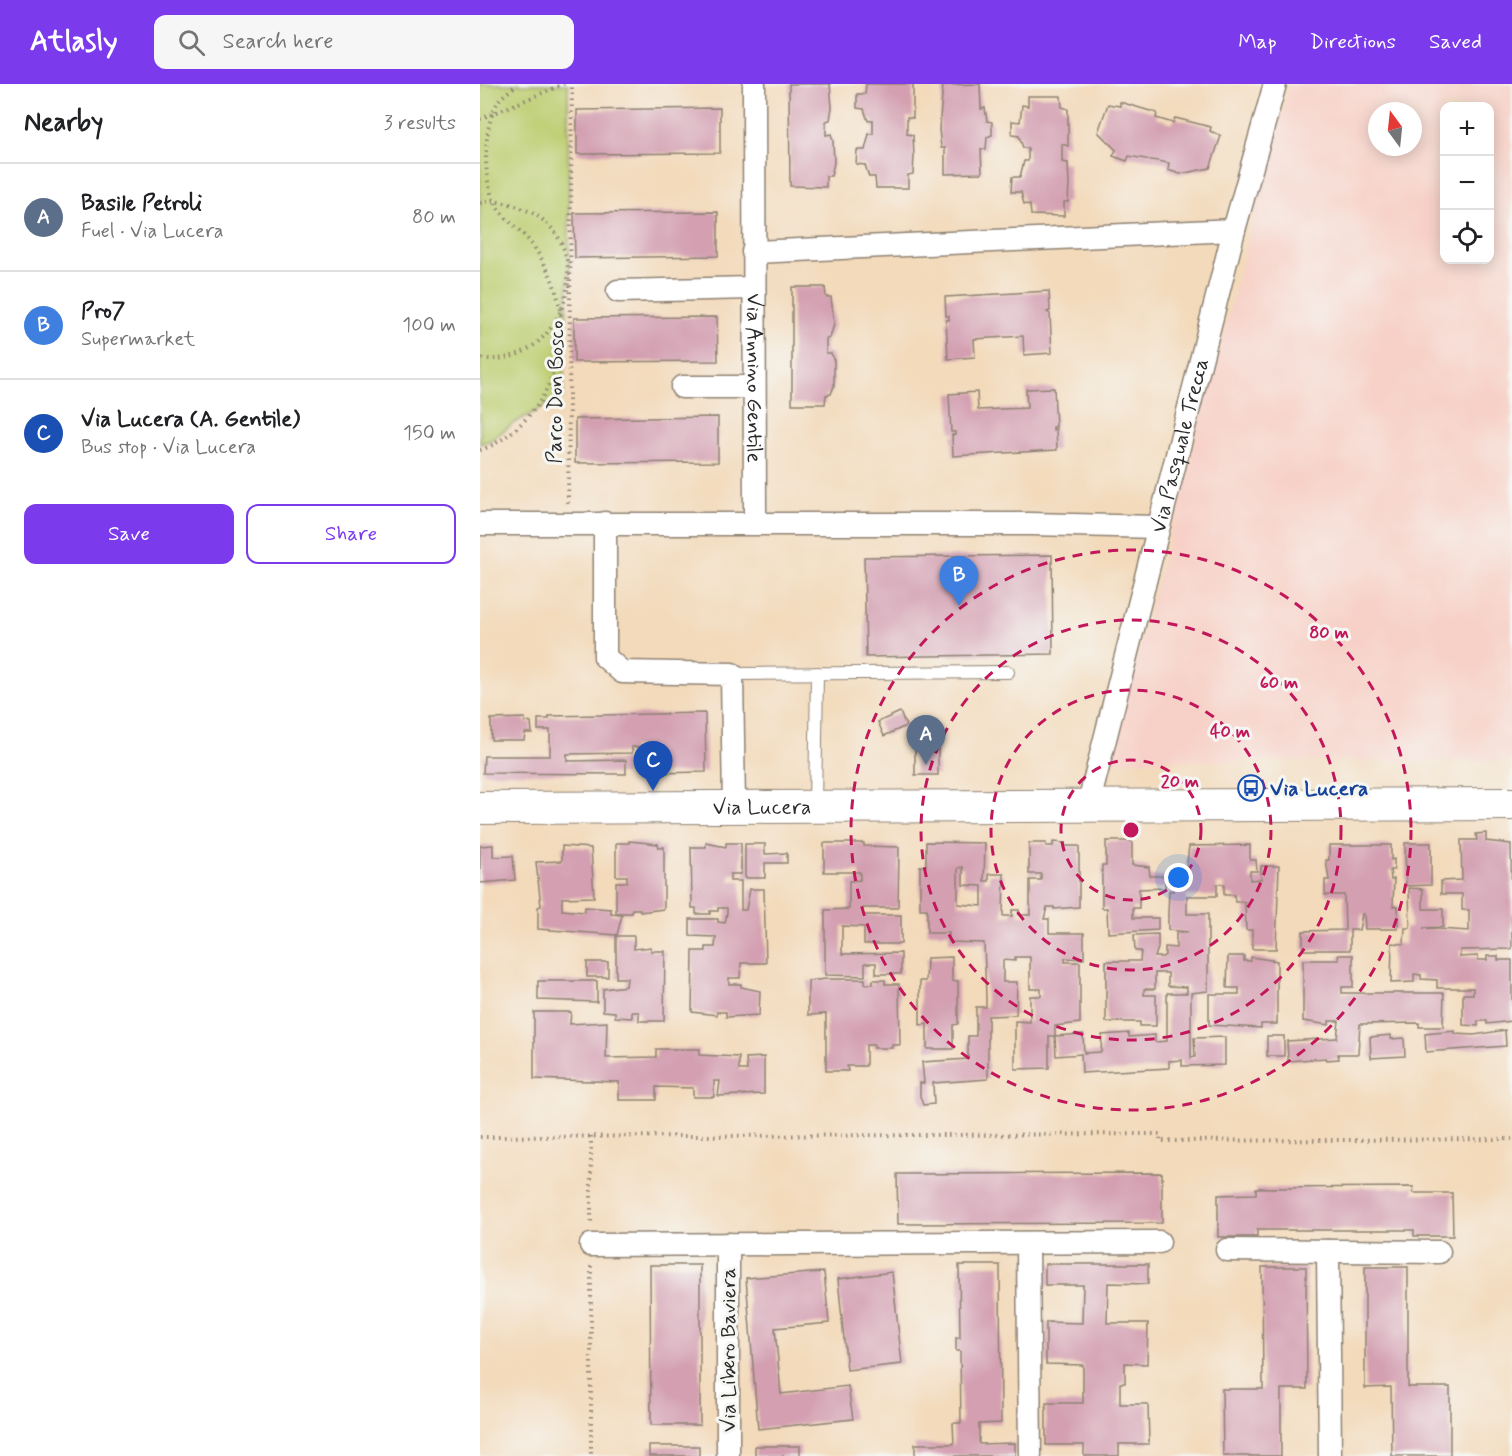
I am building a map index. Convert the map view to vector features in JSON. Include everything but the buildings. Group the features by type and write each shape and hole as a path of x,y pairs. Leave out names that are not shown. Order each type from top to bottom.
{"main road":[{"name":"Via Lucera","path":"480,808 1512,804"}],"street":[{"name":"Via Annino Gentile","path":"754,84 755,523"},
{"name":"Via Pasquale Trecca","path":"1088,806 1157,527 1234,230 1275,84"},
{"path":"753,252 1234,230"},
{"path":"618,291 754,288"},
{"path":"682,387 754,387"},
{"path":"480,524 755,523 1157,527"},
{"path":"605,524 605,657 622,672 732,674 734,807"},
{"path":"591,1245 1160,1242"},
{"path":"1028,1243 1030,1456"},
{"name":"Via Libero Baviera","path":"728,1244 728,1456"},
{"path":"1227,1250 1439,1252"},
{"path":"1328,1251 1330,1456"}],"lane":[{"path":"732,674 1008,672"},
{"path":"815,808 817,673"}],"path":[{"path":"494,201 486,150 493,114 500,100 517,84"},
{"path":"480,119 564,84"},
{"name":"Parco Don Bosco","path":"568,523 572,84"},
{"name":"Parco Don Bosco","path":"480,358 491,360 528,349 550,330 561,309 552,278 542,259 494,201"},
{"name":"Parco Don Bosco","path":"480,202 494,201 534,213 549,224 560,238 570,261 561,309 560,356 555,376 538,404 515,429 480,450"},
{"path":"480,1137 1160,1134 1160,1141 1512,1139"},
{"path":"591,1136 591,1456"}],"shaded area":[{"path":"1290,84 1512,84 1512,761 1109,761"}],"green space":[{"path":"480,84 568,84 569,261 563,397 514,423 491,440 480,444"}],"place":[{"name":"Pro7","path":"959,606"},
{"name":"Basile Petroli","path":"926,765"},
{"name":"Via Lucera","path":"1251,788"},
{"name":"Via Lucera (A. Gentile)","path":"653,791"}]}
